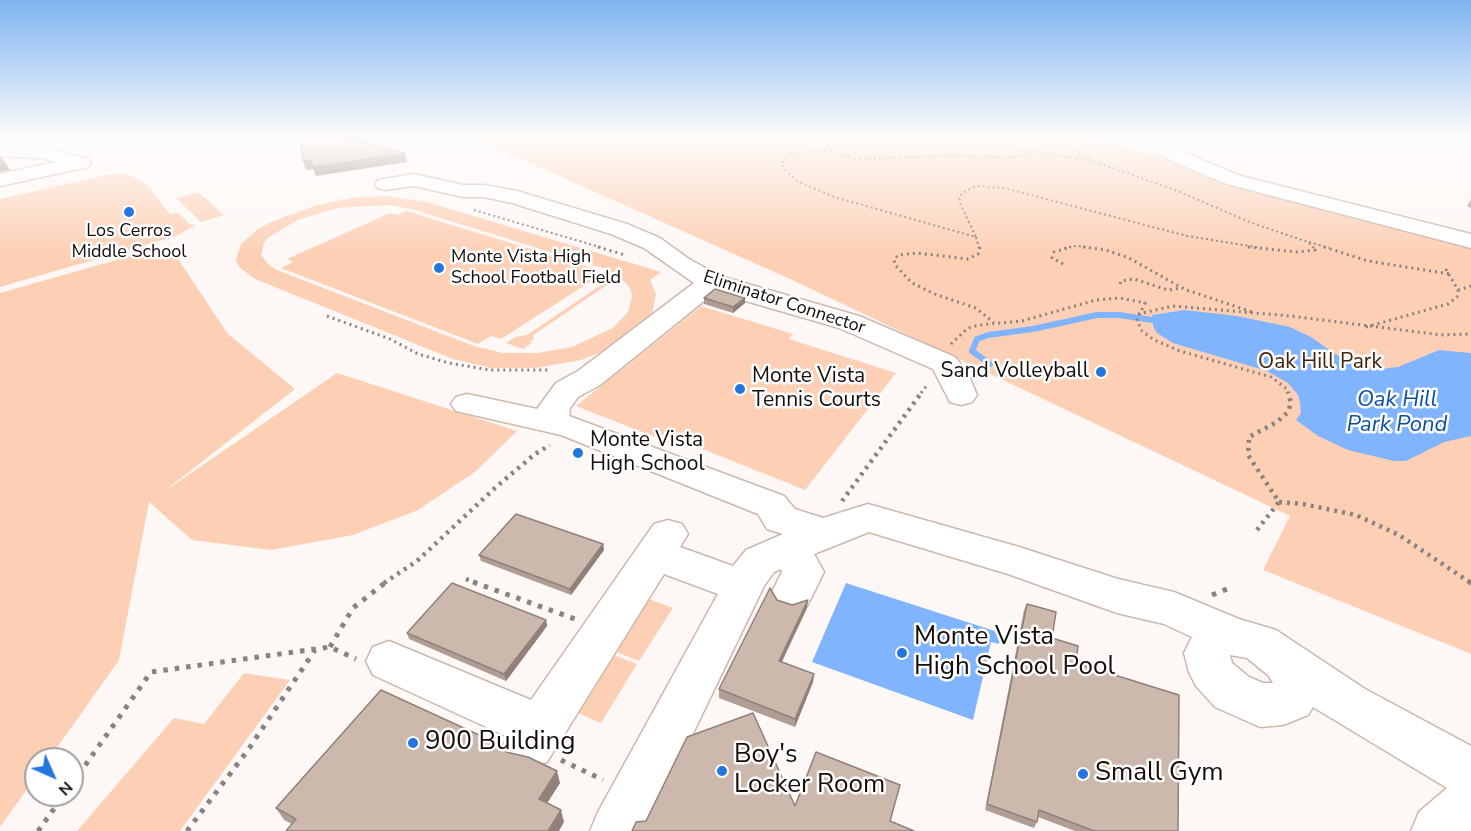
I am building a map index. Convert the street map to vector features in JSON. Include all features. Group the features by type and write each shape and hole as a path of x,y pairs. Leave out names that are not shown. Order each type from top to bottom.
{"street":[{"path":"0,180 20,176"},
{"path":"1224,176 1471,241"},
{"name":"Eliminator Connector","path":"385,184 414,180 463,191 484,191 518,198 596,221 644,239 711,282 849,322 914,348 944,363 952,372 961,395"},
{"path":"561,425 554,407 567,390 589,378 711,282"},
{"path":"466,404 561,425 771,505 781,519 807,540"},
{"path":"626,813 743,587 760,561 807,540 868,518 1019,562 1147,605 1219,644 1260,643 1288,681 1348,704 1471,774"},
{"path":"792,594 803,572 807,540"},
{"path":"389,661 535,736 662,544 743,587"},
{"path":"1438,831 1471,802"}],"path":[{"path":"791,176 797,181 834,197 976,237"},
{"path":"1135,176 1175,190 1252,224 1368,261 1450,274"},
{"path":"994,324 976,308 912,284 895,265 894,260 898,255 917,253 968,259 978,254 980,246 959,201 962,193 976,186 1004,188 1187,236 1248,247 1296,252 1315,250 1308,242"},
{"path":"468,208 632,257"},
{"path":"1063,264 1052,258 1054,252 1076,246 1106,250 1129,258 1181,287 1256,313"},
{"path":"1364,327 1448,304 1457,297 1458,290 1444,266"},
{"path":"1120,284 1121,281 1134,279 1168,290 1181,287"},
{"path":"1458,290 1471,286"},
{"path":"1120,298 1145,303 1145,307 1138,316"},
{"path":"1138,316 1173,306 1290,316 1442,335 1471,334"},
{"path":"327,316 390,339 418,354 449,363 490,370 551,370"},
{"path":"1138,316 1142,331 1154,340 1180,351 1271,377 1287,389 1291,403 1287,412 1277,422 1249,437 1246,446 1248,455 1279,502"},
{"path":"84,767 152,672 330,648 353,608 395,574 417,561 523,464 551,445 570,440 561,425"},
{"path":"1257,530 1279,502"},
{"path":"1279,502 1303,504 1356,515 1399,535 1471,583"},
{"path":"466,579 604,630"},
{"path":"187,831 248,750 315,650"},
{"path":"535,736 626,813"},
{"path":"38,831 55,807"}],"green space":[{"path":"104,176 132,176 147,185 170,214 179,213 189,224 196,225 176,236 0,287 0,199"},
{"name":"Oak Hill Park","path":"559,176 1210,176 1471,247 1471,654 1263,570 1290,516 790,279"},
{"path":"198,192 224,215 201,222 176,198"},
{"path":"385,196 427,202 661,272 650,280 656,294 652,315 645,325 619,345 581,360 536,368 491,368 453,359 255,279 239,267 236,260 241,244 258,229 317,205 352,198","holes":["390,205 411,209 609,270 630,288 632,296 628,312 613,328 572,347 537,353 503,353 474,346 277,270 269,265 261,255 264,243 269,237 298,220 337,208"]},
{"name":"Monte Vista High School Football Field","path":"407,211 595,269 587,274 596,278 501,339 491,336 478,344 281,268 293,262 287,259 390,213 397,215"},
{"path":"169,245 227,333 295,389 162,493 337,373 517,431 475,472 418,510 353,535 271,550 192,540 149,502 119,660 57,747 24,747 24,794 0,827 0,293"},
{"path":"610,279 614,280 532,336 535,338 530,342 532,343 523,349 506,343 515,337 527,335"},
{"name":"Monte Vista Tennis Courts","path":"701,306 793,334 789,339 896,373 805,490 685,442 680,447 576,406"},
{"path":"619,588 673,608 639,661 583,639"},
{"path":"580,642 637,664 601,723 541,697"},
{"path":"244,673 290,680 180,831 77,831 174,718 204,724"}],"water":[{"name":"Oak Hill Park Pond","path":"1185,310 1237,316 1290,327 1358,365 1380,369 1398,367 1439,350 1471,353 1471,436 1444,442 1406,461 1394,461 1348,450 1318,436 1296,420 1301,413 1300,403 1298,395 1288,383 1267,371 1173,343 1157,333 1153,326 1152,315"},
{"name":"Monte Vista High School Pool","path":"846,583 1001,633 999,644 991,642 973,720 812,662"}],"building":[{"path":"715,289 745,298 733,307 704,298"},
{"path":"516,514 603,544 570,589 479,555"},
{"path":"452,583 546,620 504,674 407,633"},
{"path":"770,588 777,600 792,605 808,600 779,661 814,674 795,719 719,689"},
{"name":"Small Gym","path":"1027,604 1056,612 1052,638 1078,646 1076,663 1179,695 1178,831 1094,831 1039,810 1037,822 987,804"},
{"name":"900 Building","path":"381,690 503,746 506,752 528,757 557,771 539,799 561,810 548,831 286,831 296,819 276,808"},
{"path":"753,713 795,806 816,752 900,785 890,821 914,831 632,831 636,822 646,821 687,737"}],"waterway":[{"path":"990,364 972,351 977,339 988,335 1033,329 1097,315 1119,315 1152,320"}],"place":[{"name":"Los Cerros Middle School","path":"129,212"},
{"name":"Monte Vista High School Football Field","path":"439,268"},
{"name":"Sand Volleyball","path":"1101,372"},
{"name":"Monte Vista Tennis Courts","path":"740,389"},
{"name":"Monte Vista High School","path":"578,453"},
{"name":"Monte Vista High School Pool","path":"902,653"},
{"name":"900 Building","path":"413,743"},
{"name":"Boy's Locker Room","path":"722,771"},
{"name":"Small Gym","path":"1083,774"}]}
